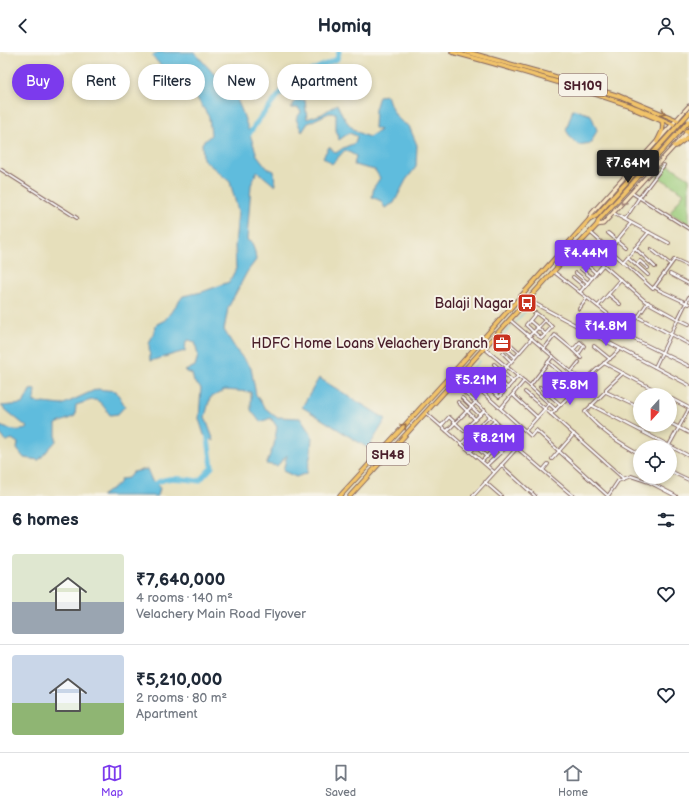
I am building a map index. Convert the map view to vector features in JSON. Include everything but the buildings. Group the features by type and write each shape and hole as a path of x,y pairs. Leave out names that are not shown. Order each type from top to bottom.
{"main road":[{"name":"SH109","path":"453,52 486,59"},
{"name":"SH109","path":"467,52 486,59 619,96 689,125"},
{"name":"SH109","path":"543,75 630,106 689,132"},
{"name":"SH48","path":"340,496 452,374 589,220 596,216 689,113"},
{"path":"647,114 662,122 664,126 657,142"},
{"name":"SH48","path":"350,496 597,225 609,209 689,121"},
{"path":"674,146 676,146 689,132"},
{"path":"555,258 561,263"}],"street":[{"path":"589,220 592,213 689,106"},
{"path":"597,225 603,224 674,146"},
{"path":"625,219 664,165"},
{"path":"0,169 77,218"},
{"path":"632,192 639,198 689,229"},
{"path":"613,213 669,242"},
{"path":"609,250 632,223"},
{"path":"590,232 653,289 654,287 689,304"},
{"path":"623,262 649,232"},
{"path":"608,233 625,247"},
{"path":"579,244 648,302 689,324"},
{"path":"634,248 655,267"},
{"path":"651,249 670,264"},
{"path":"627,257 648,275"},
{"path":"654,287 670,264 676,260 689,266"},
{"path":"636,265 640,261 648,268"},
{"path":"586,264 596,273"},
{"path":"580,292 604,265"},
{"path":"581,269 592,278"},
{"path":"553,272 627,329 638,317 648,302"},
{"path":"576,273 588,283"},
{"path":"670,274 689,284"},
{"path":"573,277 585,287"},
{"path":"598,306 622,280"},
{"path":"609,295 620,304"},
{"path":"655,367 689,297"},
{"path":"579,309 587,298"},
{"path":"528,300 689,385"},
{"path":"536,313 552,326 542,338 526,325 530,321 536,313"},
{"path":"638,317 689,344"},
{"path":"510,320 583,382"},
{"path":"484,392 523,348 530,337 545,320"},
{"path":"530,321 546,334"},
{"path":"544,349 555,335 581,358"},
{"path":"632,338 689,366"},
{"path":"573,350 580,342 584,346 578,354"},
{"path":"510,344 519,352"},
{"path":"594,346 610,359"},
{"path":"484,348 530,386 556,410"},
{"path":"506,349 514,357"},
{"path":"551,414 569,398 583,382 620,349"},
{"path":"503,353 511,361"},
{"path":"530,386 553,356"},
{"path":"548,362 578,388"},
{"path":"571,372 579,362"},
{"path":"604,363 651,388"},
{"path":"494,364 513,382"},
{"path":"479,370 503,393"},
{"path":"488,371 508,388"},
{"path":"540,372 569,398"},
{"path":"461,373 484,392 531,436 536,430 608,496 618,481 631,476 649,482 676,496"},
{"path":"623,373 584,412 593,422 614,439 633,450"},
{"path":"554,384 562,374"},
{"path":"479,379 498,397 518,376"},
{"path":"501,408 524,381"},
{"path":"453,383 485,410 518,444 517,448 573,496"},
{"path":"540,387 561,405"},
{"path":"606,391 633,404"},
{"path":"525,392 624,479"},
{"path":"513,395 537,417"},
{"path":"462,398 480,415"},
{"path":"458,402 475,419"},
{"path":"446,431 476,402"},
{"path":"671,440 689,409 677,402"},
{"path":"526,430 549,404"},
{"path":"591,405 657,440"},
{"path":"468,426 485,410"},
{"path":"555,418 556,410"},
{"path":"426,413 494,472"},
{"path":"461,444 490,416"},
{"path":"441,426 449,417 464,431"},
{"path":"466,448 495,421"},
{"path":"470,452 499,425"},
{"path":"678,427 689,433"},
{"path":"478,428 500,453"},
{"path":"552,459 574,434"},
{"path":"487,466 514,440"},
{"path":"472,443 487,457"},
{"path":"482,461 496,447"},
{"path":"473,496 517,448"},
{"path":"677,450 689,456"},
{"path":"543,470 548,464"},
{"path":"501,465 536,496"},
{"path":"677,474 689,480"},
{"path":"485,482 500,496"}],"green space":[{"path":"667,164 689,178 689,224 670,213 684,193 657,176"}],"water":[{"path":"158,52 194,52 205,64 160,64 152,56"},
{"path":"205,64 213,73 213,100 237,100 257,155 267,168 274,171 275,186 257,171 251,185 247,240 252,243 256,260 247,272 228,308 224,330 237,351 251,368 256,395 264,407 276,417 300,418 312,436 307,473 296,477 283,471 287,455 277,466 266,464 274,445 277,427 271,418 260,422 251,410 251,392 225,390 210,398 205,417 214,441 204,435 199,419 201,388 194,382 192,374 185,371 195,366 198,356 195,342 189,340 186,341 185,351 150,361 149,344 157,324 165,320 183,296 202,292 229,282 236,269 235,246 238,211 230,182 203,159 202,143 211,135 209,117 198,100 205,100"},
{"path":"387,95 394,113 400,120 409,126 417,145 416,167 406,180 394,203 385,208 381,201 372,197 374,187 380,178 375,170 354,165 356,156 345,150 332,164 323,157 329,147 336,153 355,143 357,136 349,133 339,140 336,130 336,113 329,113 308,123 302,132 296,119 301,112 298,108 291,108 295,101 305,100 307,119 322,114 337,104 349,125 363,135 369,137 380,130 374,128 375,109 379,96"},
{"path":"573,109 591,115 597,130 591,143 578,145 566,130"},
{"path":"319,378 386,419 368,448 302,407"},
{"path":"35,389 34,402 62,405 97,389 116,391 125,406 118,414 110,415 102,404 96,400 76,405 75,416 56,424 56,441 39,460 24,458 17,449 18,443 12,439 6,441 0,434 0,426 14,430 28,428 1,406 23,404 30,390"},
{"path":"147,469 152,481 160,488 158,496 101,496 118,484 121,479 128,478 133,472"}],"waterway":[{"path":"246,139 257,122 291,80 337,59 339,52"},
{"path":"515,323 530,306"},
{"path":"491,348 512,326"},
{"path":"467,373 480,361"},
{"path":"150,487 162,480 174,478 199,481 212,467 207,432"}],"place":[{"name":"Balaji Nagar","path":"527,303"},
{"name":"HDFC Home Loans Velachery Branch","path":"502,343"}]}
